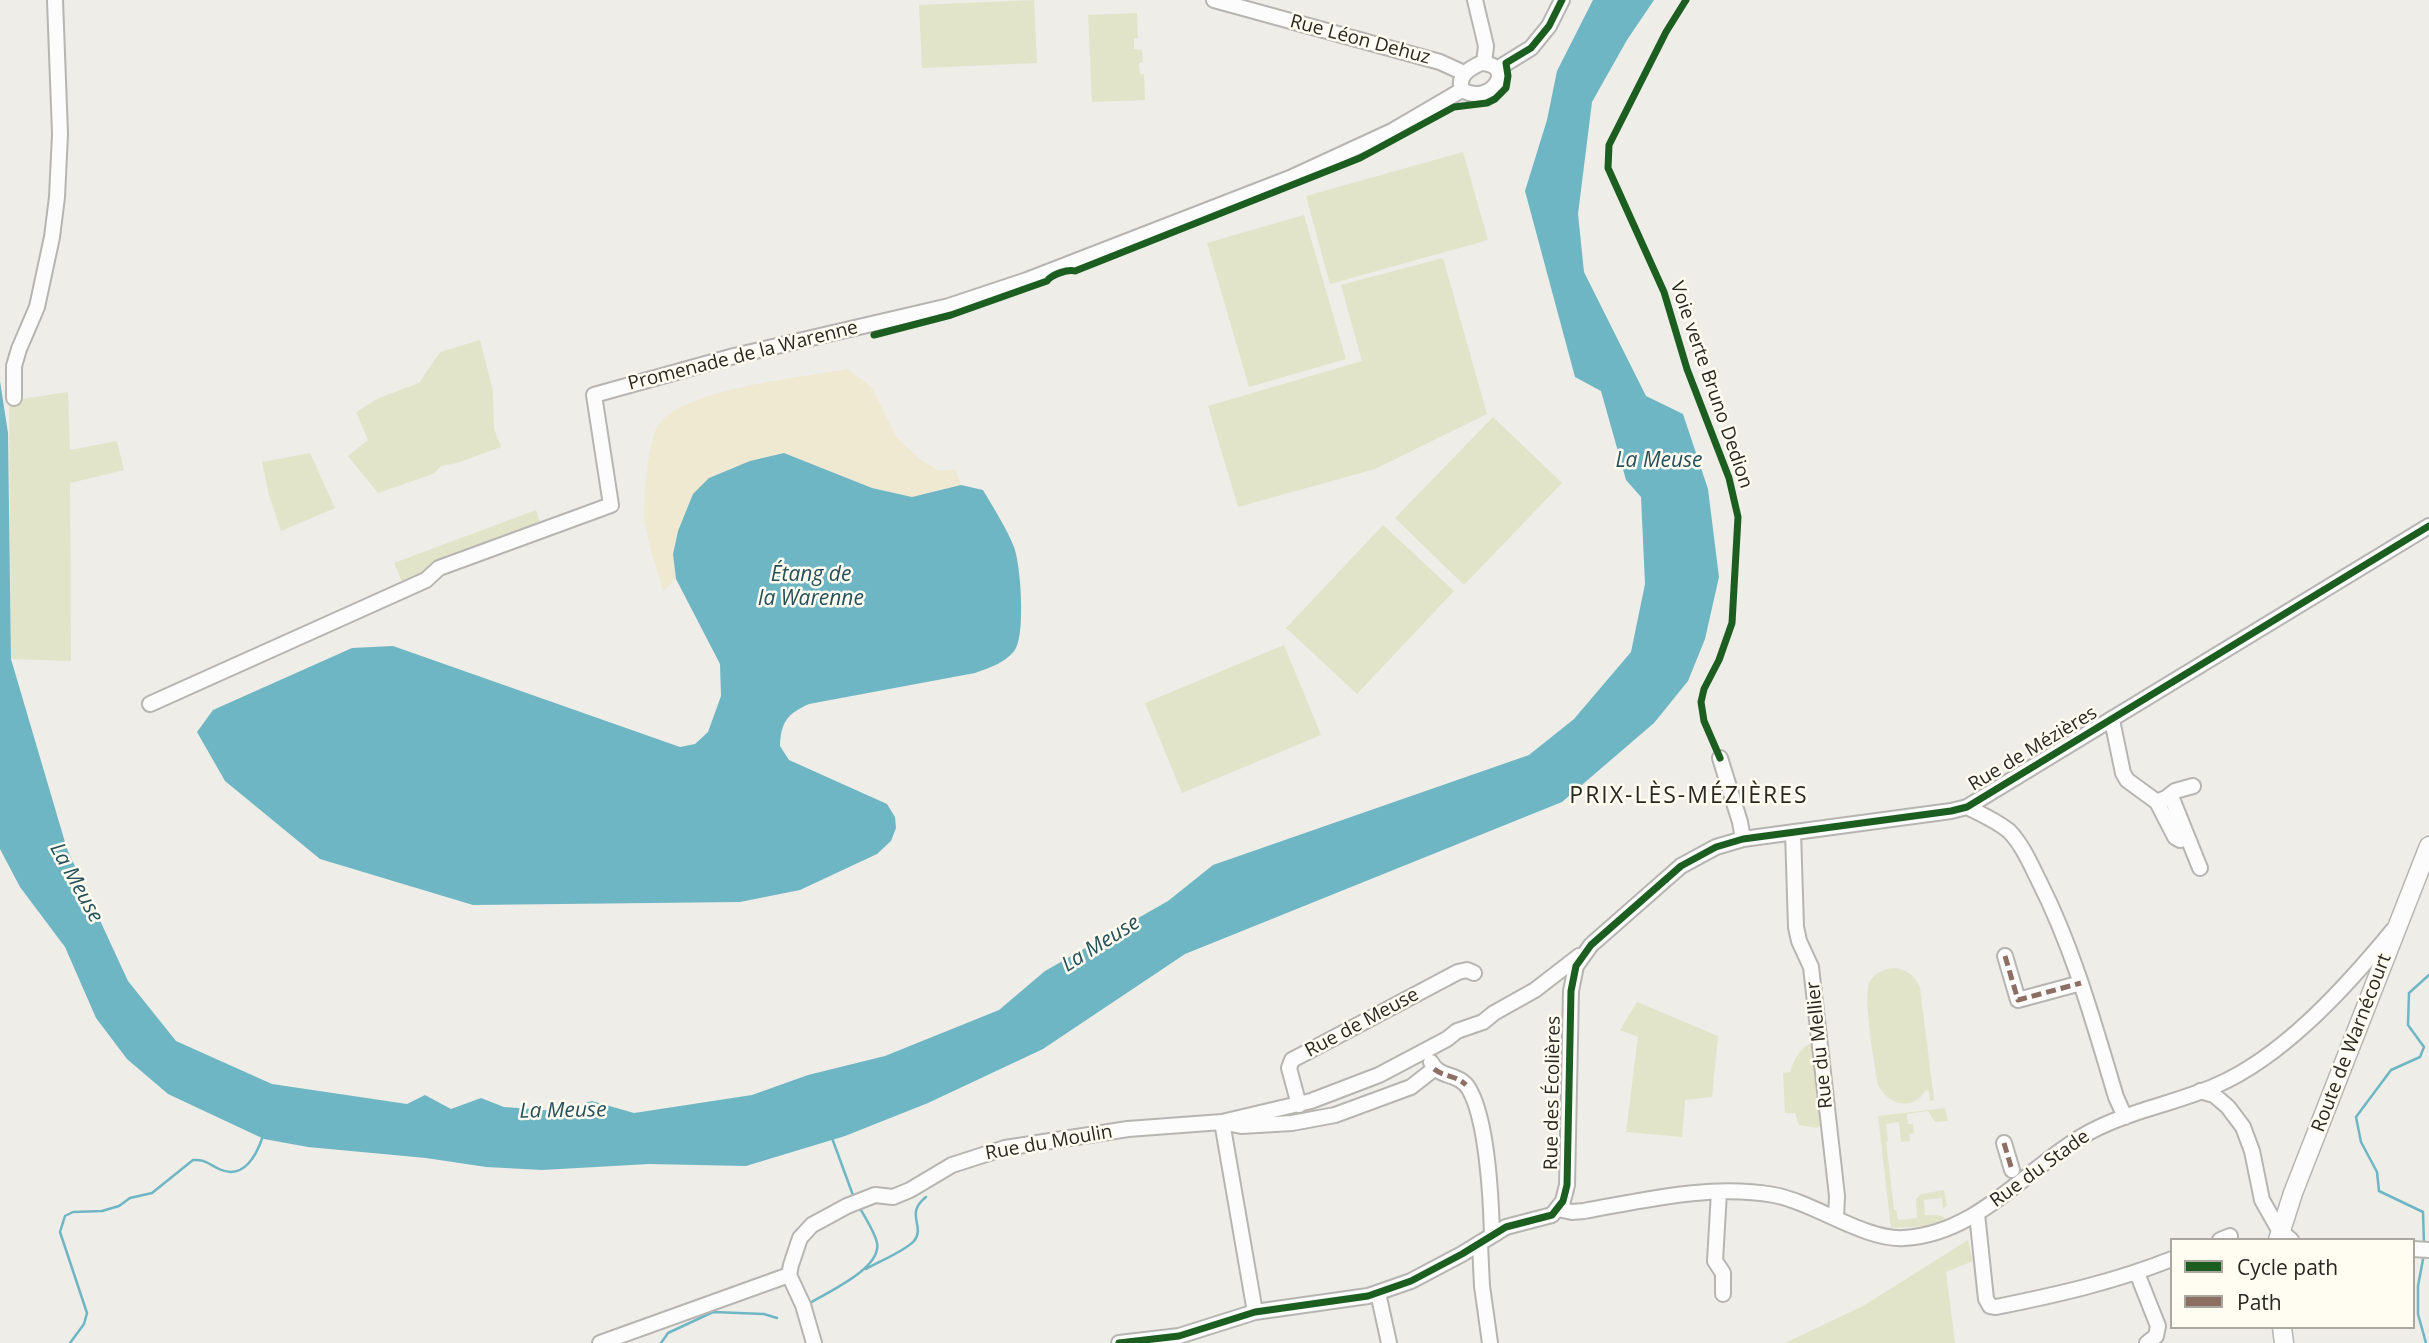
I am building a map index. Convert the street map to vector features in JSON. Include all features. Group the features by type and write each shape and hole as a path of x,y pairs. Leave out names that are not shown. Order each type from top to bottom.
{"main road":[{"name":"Route de Warnécourt","path":"2283,1236 2429,846"}],"street":[{"path":"15,398 14,366 37,307 52,237 57,197 60,134 55,0"},
{"name":"Rue Léon Dehuz","path":"1214,0 1440,62 1464,73"},
{"path":"1475,0 1491,66 1500,76 1491,90 1471,95 1462,90 1461,79 1464,73 1471,68 1491,66 1531,48 1549,26 1562,0"},
{"name":"Promenade de la Warenne","path":"150,704 426,580 439,568 611,505 594,395 734,356 949,306 1041,275 1290,178 1392,131 1462,90"},
{"name":"Rue de Mézières","path":"1572,983 1584,952 1689,861 1716,847 1743,839 1967,807 2429,526"},
{"path":"2112,720 2123,773 2127,780 2162,800 2173,801 2200,868"},
{"path":"1720,758 1743,839"},
{"path":"2162,800 2175,791 2193,786"},
{"path":"1967,807 2009,832 2029,860 2056,914 2125,1117"},
{"name":"Rue du Mellier","path":"1793,832 1796,927 1799,941 1811,967 1837,1196 1836,1218"},
{"name":"Rue du Stade","path":"1119,1343 1179,1336 1255,1312 1378,1293 1412,1281 1512,1224 1548,1217 1558,1209 1584,1211 1670,1196 1719,1192 1775,1195 1881,1235 1900,1239 1937,1232 1977,1213 2085,1134 2215,1086 2244,1071 2317,1015 2399,924"},
{"name":"Rue du Moulin","path":"789,1275 800,1238 812,1225 847,1206 875,1195 893,1196 910,1190 952,1165 991,1151 1128,1129 1222,1122 1299,1105 1353,1087 1426,1051 1457,1031 1483,1022 1535,990 1584,952"},
{"path":"2005,956 2018,1000 2081,983"},
{"name":"Rue de Meuse","path":"1299,1105 1289,1068 1292,1060 1458,972 1474,973"},
{"path":"1550,979 1572,983"},
{"path":"1535,990 1572,983"},
{"name":"Rue des Écolières","path":"1558,1209 1567,1185 1572,983"},
{"path":"1426,1051 1434,1069 1457,1077 1466,1084 1474,1099 1481,1124 1486,1240 1482,1286 1490,1343"},
{"name":"Rue du Moulin","path":"1222,1122 1241,1126 1292,1123 1335,1115 1411,1087 1434,1069"},
{"path":"2199,1091 2214,1095 2228,1107 2243,1127 2252,1151 2262,1200 2283,1236"},
{"path":"1222,1122 1255,1312"},
{"path":"2004,1143 2011,1170"},
{"path":"1719,1192 1715,1261 1723,1273 1723,1294"},
{"path":"1977,1213 1986,1299 1990,1306 2075,1291 2137,1273 2170,1260"},
{"path":"1462,1254 1473,1267 1482,1286"},
{"path":"2137,1273 2158,1326 2156,1336 2147,1343"},
{"path":"600,1343 789,1275 803,1305 814,1343"},
{"path":"1378,1293 1389,1343"}],"green space":[{"path":"1034,0 1037,63 922,68 919,5"},
{"path":"1137,13 1138,38 1134,38 1134,49 1142,50 1143,62 1139,63 1140,74 1144,74 1145,100 1092,102 1088,15"},
{"path":"1463,152 1488,240 1330,284 1306,196"},
{"path":"1304,215 1346,359 1249,387 1207,243"},
{"path":"1443,258 1487,414 1375,469 1238,507 1208,406 1362,361 1341,285"},
{"path":"480,340 493,391 494,429 501,447 441,466 433,474 378,493 348,456 368,440 356,412 379,398 419,383 440,352"},
{"path":"68,392 70,450 117,441 124,470 70,483 71,661 11,659 9,401"},
{"path":"1493,417 1562,483 1464,585 1395,518"},
{"path":"310,453 335,508 281,531 262,462"},
{"path":"536,510 542,528 404,586 394,563"},
{"path":"1383,525 1454,591 1357,694 1286,628"},
{"path":"1284,645 1321,735 1182,793 1145,703"},
{"path":"1893,968 1910,973 1920,988 1934,1100 1930,1101 1929,1091 1926,1090 1914,1101 1901,1103 1888,1097 1878,1085 1870,1032 1868,989 1874,976"},
{"path":"1637,1002 1718,1036 1712,1097 1685,1100 1682,1137 1626,1132 1638,1037 1620,1030"},
{"path":"1813,1042 1823,1123 1817,1128 1799,1125 1795,1113 1785,1113 1783,1073 1790,1072 1798,1054"},
{"path":"1945,1108 1948,1121 1935,1122 1928,1111 1907,1114 1908,1124 1913,1124 1914,1133 1909,1134 1910,1141 1901,1142 1899,1122 1886,1124 1894,1210 1898,1220 1917,1218 1916,1199 1921,1194 1944,1190 1947,1205 1943,1209 1942,1198 1924,1200 1925,1215 1937,1215 1945,1220 1926,1226 1891,1228 1878,1116"},
{"path":"1968,1240 1973,1261 1946,1272 1955,1343 1785,1343 1863,1306"}],"sand":[{"path":"849,369 872,388 897,438 920,459 939,471 955,469 961,485 912,497 872,488 784,453 677,534 673,553 676,579 663,591 644,515 651,444 658,425 672,412 718,393 776,380"}],"water":[{"name":"La Meuse","path":"1593,0 1654,0 1627,40 1592,102 1578,214 1584,272 1646,396 1683,414 1708,489 1719,577 1705,639 1688,681 1654,723 1562,802 1185,954 1043,1049 928,1103 845,1136 746,1166 649,1164 542,1170 486,1167 426,1158 308,1147 264,1139 168,1094 127,1059 96,1018 65,947 20,887 0,849 0,381 8,433 11,659 67,849 128,981 176,1041 272,1084 407,1104 425,1095 451,1109 481,1098 504,1107 558,1111 592,1101 634,1113 752,1095 808,1075 885,1056 999,1010 1045,971 1168,901 1213,865 1529,755 1574,719 1631,652 1645,584 1641,497 1626,480 1601,391 1575,377 1525,191 1547,120 1557,71"},
{"name":"Étang de la Warenne","path":"784,453 872,488 912,497 961,485 983,490 1014,547 1019,568 1019,640 1013,653 1003,661 975,673 809,704 790,715 784,725 780,746 789,760 887,804 895,817 896,828 891,841 877,854 800,890 740,902 473,905 320,859 225,781 197,732 213,710 352,648 393,646 680,747 695,744 708,732 721,696 720,664 676,579 673,554 678,531 693,494 709,478 750,461"}],"waterway":[{"path":"2424,1244 2423,1212 2379,1191 2377,1172 2361,1142 2356,1117 2391,1070 2420,1057 2424,1047 2408,1025 2409,993 2429,975"},
{"path":"70,1343 84,1324 87,1313 60,1232 65,1216 73,1212 102,1211 119,1206 130,1198 152,1193 193,1160 203,1161 228,1172 242,1169 253,1158 263,1136"},
{"path":"832,1138 854,1198"},
{"path":"866,1269 914,1241 918,1230 917,1209 926,1197"},
{"path":"810,1303 863,1270 876,1252 876,1239 860,1208"},
{"path":"2424,1254 2418,1286 2418,1314 2426,1343"},
{"path":"661,1343 668,1333 713,1312 764,1314 777,1318"}],"marked path":[{"path":"2005,956 2018,1000 2081,983"},
{"path":"1434,1069 1466,1085"},
{"path":"2004,1143 2012,1170"}],"cycle path":[{"path":"874,335 951,315 1047,281 1060,273 1075,271 1360,158 1454,107 1487,103 1506,88 1506,63 1531,48 1549,26 1562,0"},
{"name":"Voie verte Bruno Dedion","path":"1686,0 1666,32 1609,145 1608,168 1664,292 1687,369 1729,478 1738,517 1732,623 1701,702 1704,721 1720,758"},
{"path":"1119,1343 1179,1336 1255,1312 1368,1296 1411,1281 1506,1227 1552,1215 1563,1201 1567,1185 1571,991 1576,966 1591,945 1681,866 1716,847 1743,839 1967,807 2429,526"}],"district":[{"name":"PRIX-LÈS-MÉZIÈRES","path":"1689,796"}]}
